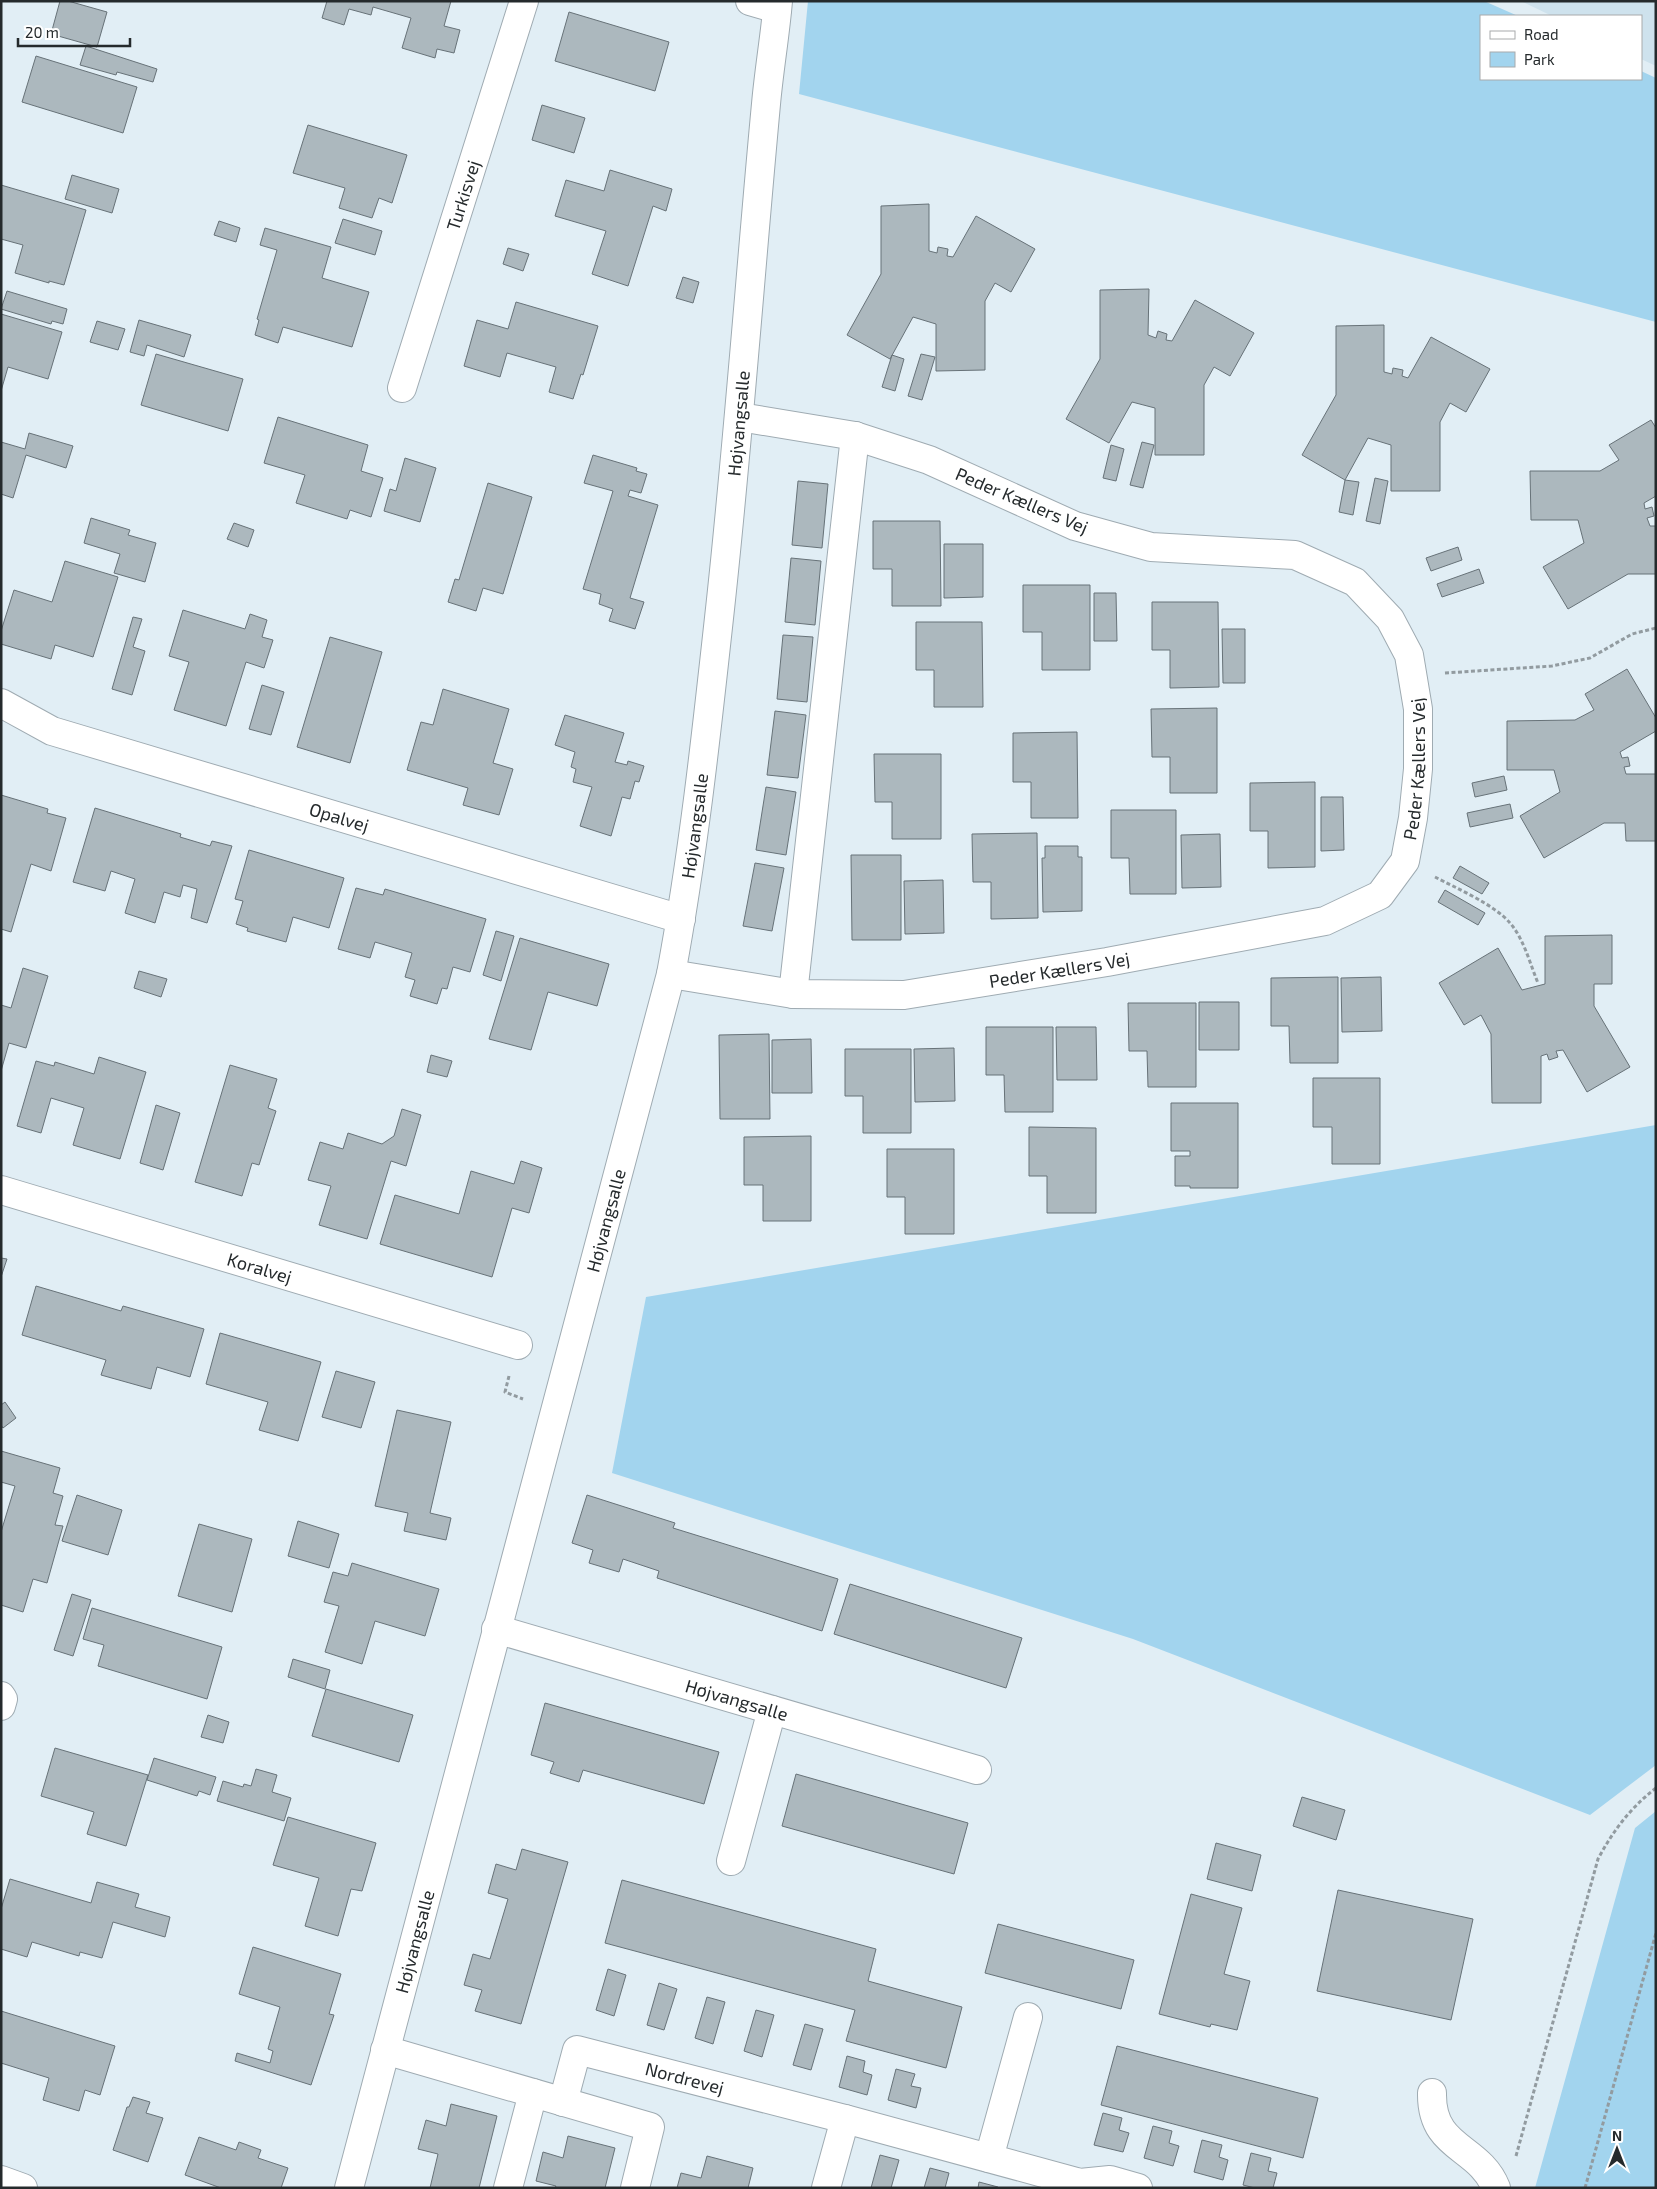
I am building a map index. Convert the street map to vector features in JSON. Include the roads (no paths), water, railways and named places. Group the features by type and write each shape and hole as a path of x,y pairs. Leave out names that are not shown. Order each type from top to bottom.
{"street":[{"name":"Turkisvej","path":"402,388 524,1"},
{"path":"750,1 778,5"},
{"name":"Højvangsalle","path":"349,2188 671,974 681,919 708,718 740,417 766,102 778,5"},
{"name":"Peder Kællers Vej","path":"671,974 793,994 904,995 1107,962 1325,921 1380,895 1405,861 1413,818 1418,769 1418,709 1409,655 1390,619 1355,582 1295,555 1150,547 1075,526 929,460 855,436 740,417"},
{"path":"793,994 855,436"},
{"name":"Opalvej","path":"1,703 52,731 681,919"},
{"name":"Koralvej","path":"1,1190 518,1346"},
{"name":"Højvangsalle","path":"496,1629 977,1770"},
{"path":"1,1696 3,1699 1,1706"},
{"path":"731,1861 772,1710"},
{"path":"989,2158 1028,2017"},
{"path":"385,2050 650,2127 635,2188"},
{"name":"Nordrevej","path":"563,2102 577,2050 845,2119 1080,2183 1110,2180 1138,2188"},
{"path":"508,2188 533,2093"},
{"path":"1432,2093 1431,2110 1437,2126 1453,2143 1476,2161 1494,2181 1496,2188"},
{"path":"826,2188 845,2119"},
{"path":"1,2180 22,2188"}]}
